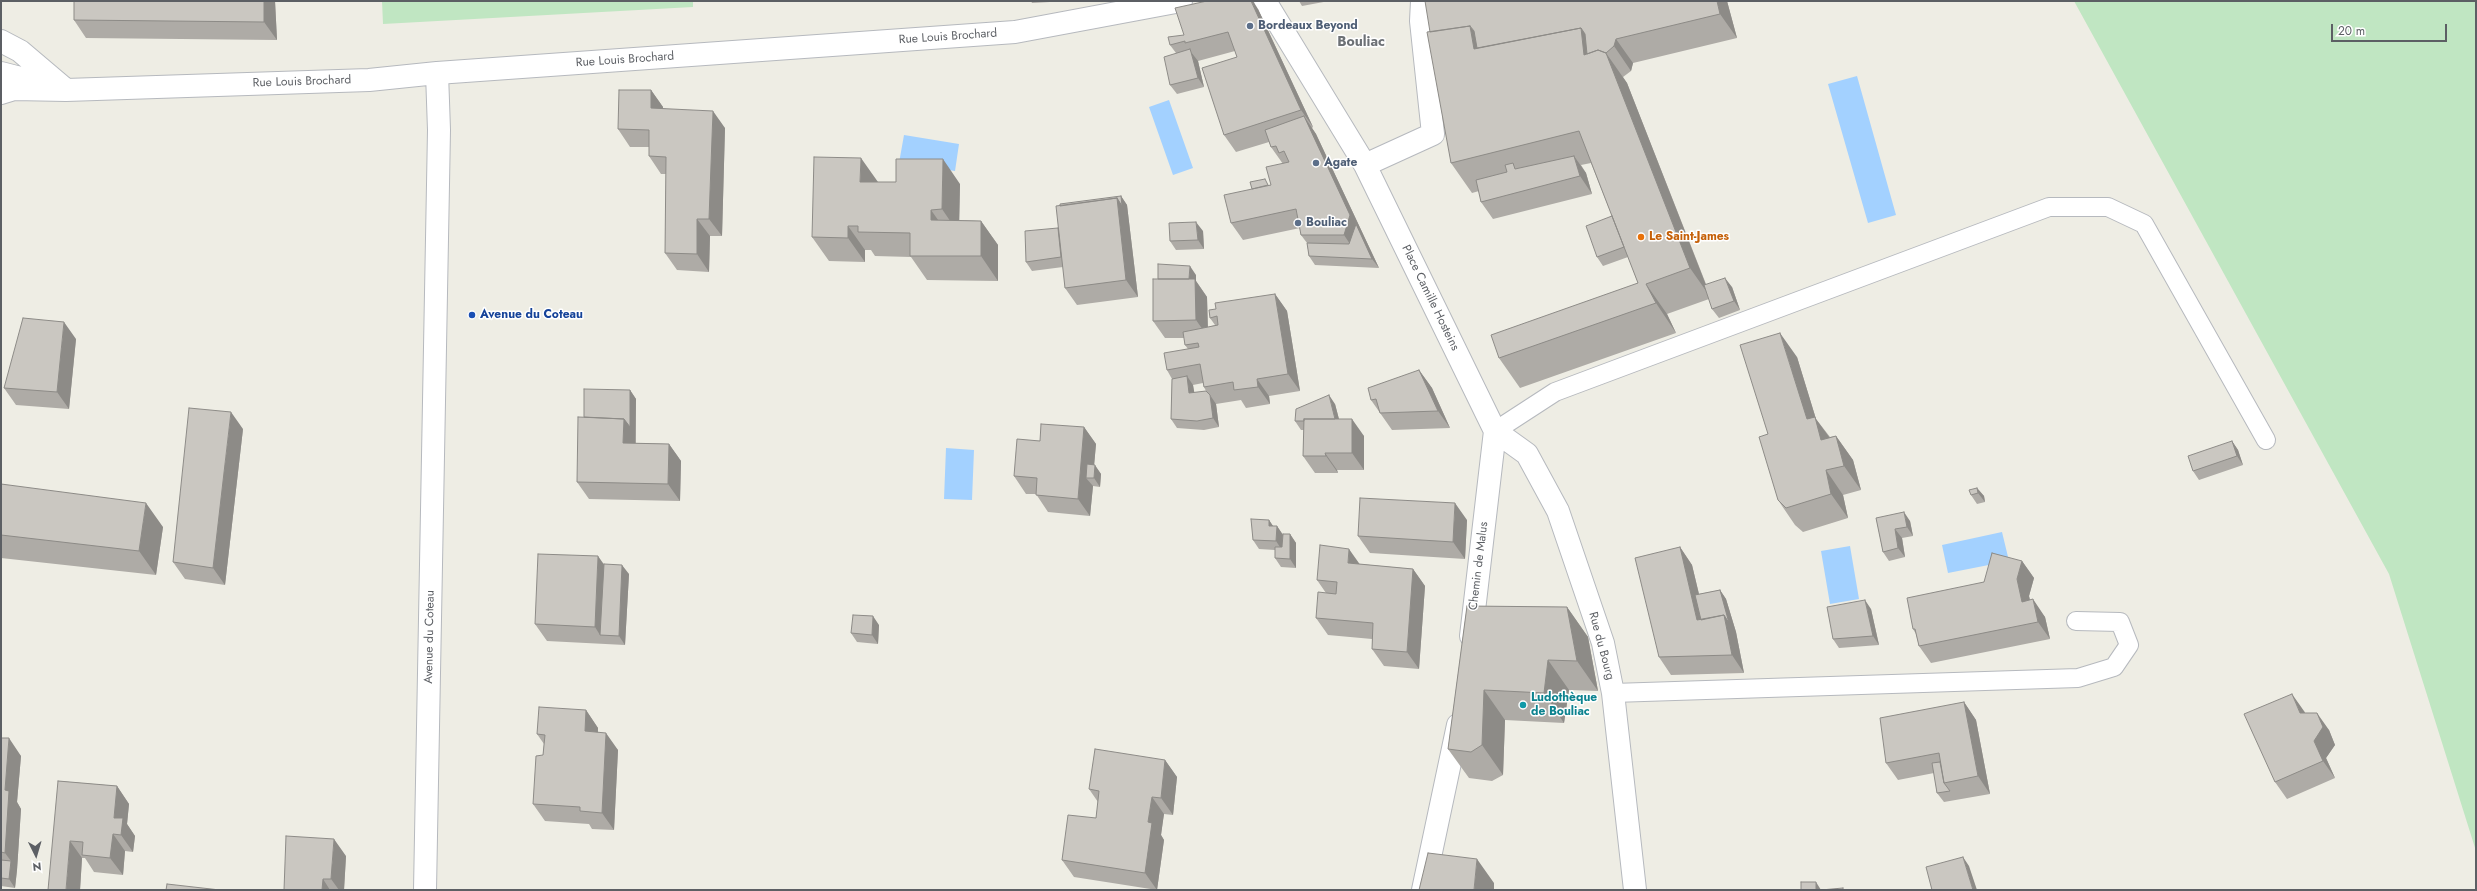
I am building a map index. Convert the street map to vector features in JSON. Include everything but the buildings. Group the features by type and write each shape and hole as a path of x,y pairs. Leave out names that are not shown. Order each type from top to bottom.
{"street":[{"name":"Rue Louis Brochard","path":"66,90 369,80 437,73 1015,32 1181,1"},
{"name":"Place Camille Hosteins","path":"1265,1 1365,165 1495,430"},
{"path":"1365,165 1433,134 1421,21 1422,1"},
{"path":"1,41 20,51 66,90"},
{"path":"1,73 66,90"},
{"name":"Avenue du Coteau","path":"425,890 439,130 437,73"},
{"path":"1,93 14,89 66,90"},
{"name":"Chemin de Malus","path":"1469,655 1495,430"},
{"name":"Rue du Bourg","path":"1495,430 1527,454 1558,511 1603,643 1613,693 1635,890"},
{"path":"1423,890 1462,708"}],"lane":[{"path":"1495,430 1555,392 2048,207 2108,207 2144,224 2266,440"},
{"path":"1613,693 2078,678 2114,667 2129,645 2120,622 2076,621"}],"green space":[{"path":"382,1 693,1 693,7 383,24"},
{"path":"2074,1 2476,1 2476,851 2389,574"}],"water":[{"path":"1857,76 1896,215 1868,223 1828,84"},
{"path":"1169,100 1193,168 1173,175 1149,107"},
{"path":"904,135 959,144 955,171 899,163"},
{"path":"946,448 974,450 972,500 944,499"},
{"path":"2002,532 2009,561 1948,573 1942,545"},
{"path":"1850,546 1859,599 1830,604 1821,551"}],"place":[{"name":"Bordeaux Beyond","path":"1250,26"},
{"name":"Agate","path":"1316,163"},
{"name":"Bouliac","path":"1298,223"},
{"name":"Le Saint-James","path":"1641,237"},
{"name":"Avenue du Coteau","path":"472,315"},
{"name":"Ludothèque de Bouliac","path":"1523,705"}],"district":[{"name":"Bouliac","path":"1361,43"}]}
